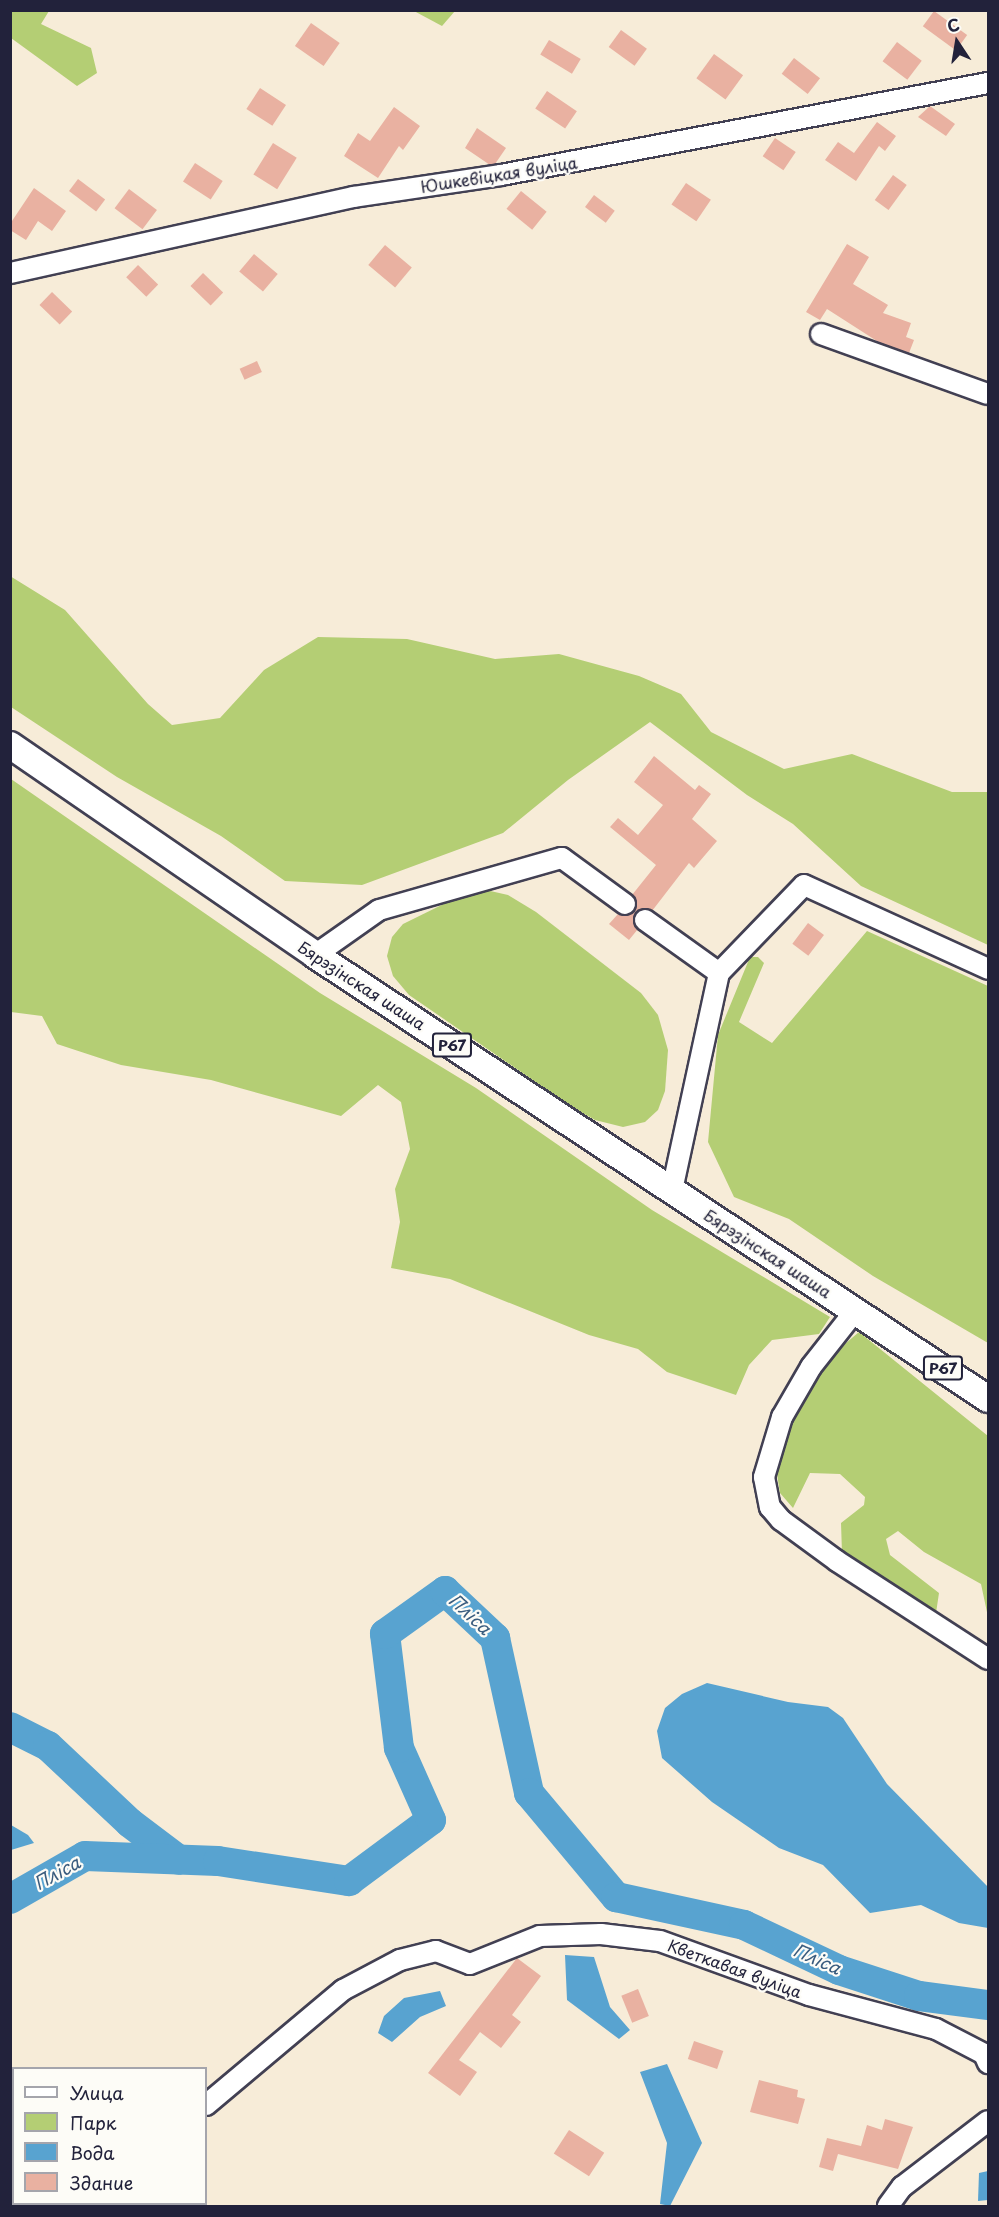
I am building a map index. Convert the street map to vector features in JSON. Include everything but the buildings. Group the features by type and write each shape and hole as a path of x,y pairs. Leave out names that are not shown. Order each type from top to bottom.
{"main road":[{"name":"Бярэзінская шаша","path":"10,745 315,955 988,1398"}],"street":[{"name":"Юшкевіцкая вуліца","path":"10,273 354,197 501,175 988,84"},
{"path":"821,334 988,394"},
{"path":"315,955 379,910 562,858 625,904"},
{"path":"672,1190 719,973 804,885 988,969"},
{"path":"645,920 719,973"},
{"path":"855,1311 811,1367 782,1417 764,1477 770,1507 781,1520 837,1561 988,1659"},
{"name":"Кветкавая вуліца","path":"207,2104 343,1990 400,1960 436,1951 470,1964 540,1936 601,1934 660,1941 809,1995 936,2029 984,2054 988,2063"},
{"path":"888,2206 902,2187 988,2121"}],"green space":[{"path":"11,10 49,11 41,24 91,48 97,73 77,86 11,38"},
{"path":"455,10 442,26 414,11"},
{"path":"10,576 65,610 148,704 172,725 220,718 264,670 318,637 407,639 495,659 559,654 639,676 681,694 711,732 784,769 852,754 952,792 988,792 988,945 861,886 793,824 747,795 650,722 568,780 503,833 362,885 285,881 221,836 117,777 11,707"},
{"path":"11,779 320,993 476,1088 652,1210 830,1317 819,1334 772,1340 749,1365 736,1395 667,1372 638,1349 589,1335 450,1279 391,1268 400,1222 395,1189 410,1149 401,1102 378,1085 341,1116 211,1080 121,1065 57,1044 42,1016 11,1012"},
{"path":"486,890 508,895 536,912 641,993 658,1015 668,1050 665,1091 658,1110 645,1122 623,1127 595,1120 572,1107 409,995 393,976 387,956 392,937 403,924 464,894"},
{"path":"867,931 988,986 988,1343 873,1276 789,1219 734,1197 708,1142 718,1035 750,957 758,957 764,963 739,1022 772,1043"},
{"path":"859,1332 988,1436 988,1617 981,1584 924,1552 898,1531 886,1539 890,1555 939,1593 936,1613 842,1553 841,1523 864,1505 865,1497 840,1474 810,1473 793,1508 780,1493 777,1474 796,1408 826,1360"}],"water":[{"path":"707,1683 788,1702 828,1707 843,1718 887,1784 988,1887 988,1928 959,1923 921,1905 870,1913 823,1865 779,1848 712,1802 662,1758 657,1731 665,1708 682,1694"},
{"path":"11,1825 28,1835 34,1843 11,1850"},
{"path":"565,1955 594,1957 610,2007 630,2030 619,2039 567,2000"},
{"path":"440,1991 446,2006 420,2017 392,2042 378,2033 384,2016 404,1998"},
{"path":"667,2064 702,2143 670,2206 660,2204 667,2143 640,2072"},
{"path":"988,2171 988,2200 978,2201 979,2173"}],"waterway":[{"name":"Пліса","path":"10,1899 85,1856 218,1861 349,1881 431,1820 399,1748 385,1634 445,1591 495,1638 529,1793 616,1897 744,1925 839,1970 919,1996 988,2005"},
{"path":"10,1727 48,1746 130,1823 179,1860"}]}
